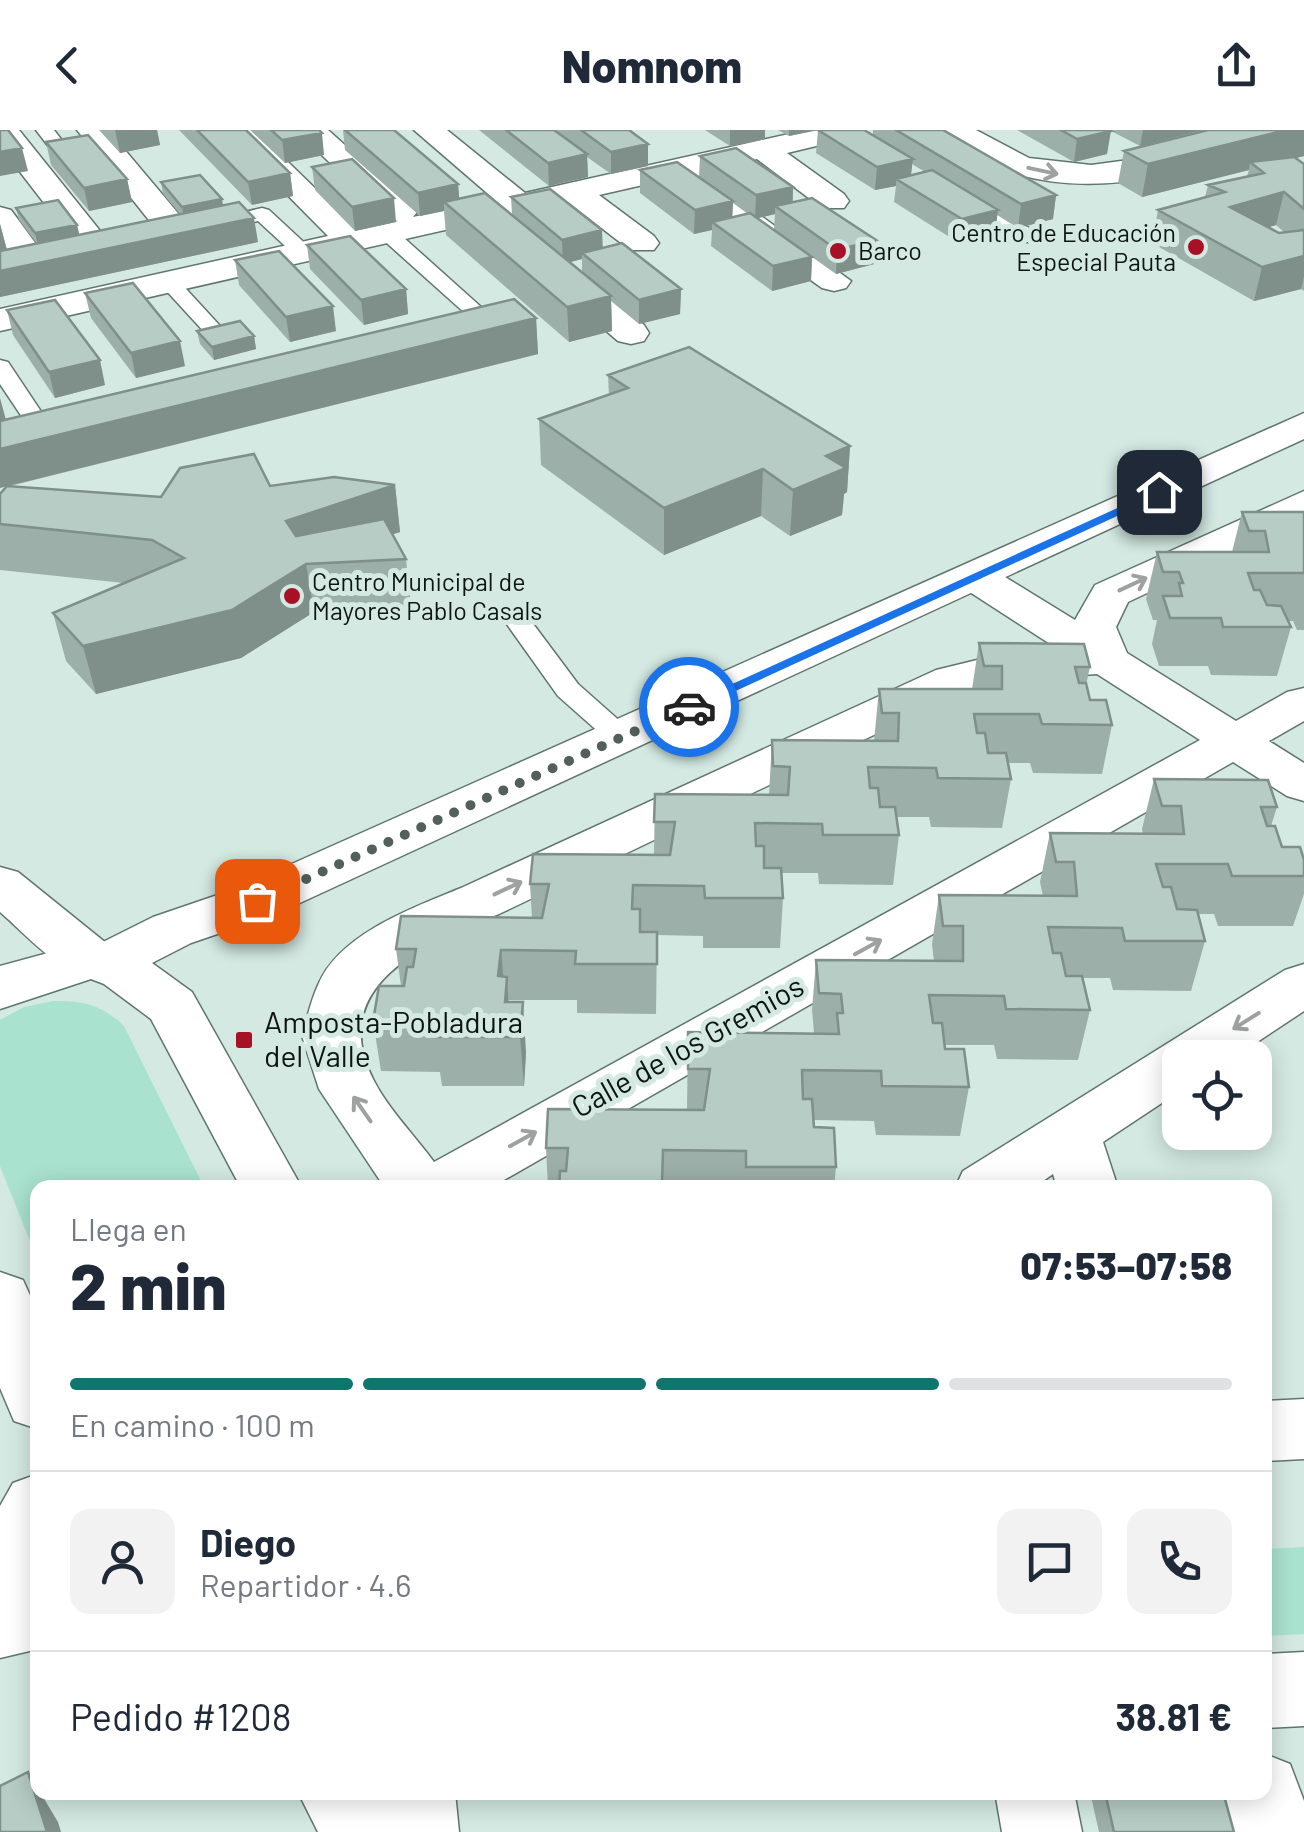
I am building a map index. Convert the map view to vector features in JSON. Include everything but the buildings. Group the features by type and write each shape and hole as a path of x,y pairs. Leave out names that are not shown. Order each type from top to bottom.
{"street":[{"path":"3,130 97,249"},
{"path":"92,130 168,234"},
{"path":"238,130 352,241"},
{"path":"310,130 402,230"},
{"path":"429,130 514,225 631,333"},
{"path":"955,130 1019,166 1064,175 1112,175 1275,132"},
{"path":"0,320 402,230 514,225 579,176 614,182 679,157 770,141 849,135"},
{"path":"770,141 833,200"},
{"path":"1100,141 1148,166"},
{"path":"679,157 834,282"},
{"path":"904,168 1017,235"},
{"path":"579,176 642,243"},
{"path":"0,217 32,262"},
{"path":"0,989 22,978 100,961 172,930 257,901 976,578 1304,425"},
{"path":"1108,660 1094,627 1110,594 1304,503"},
{"path":"976,578 1304,785"},
{"path":"413,1180 348,1088 330,1036 346,983 380,950 420,925 480,901 952,680 1010,666 1108,660"},
{"name":"Calle de los Gremios","path":"452,1180 1304,702"},
{"path":"0,884 100,961 172,1006 268,1180"},
{"path":"172,1006 199,956 257,901"},
{"path":"1217,1040 1304,984"},
{"path":"1012,1180 1079,1160 1162,1080"},
{"path":"0,1299 30,1379"},
{"path":"1272,1431 1304,1429"},
{"path":"0,1573 30,1520"},
{"path":"0,1624 30,1616"},
{"path":"1272,1691 1304,1690"},
{"path":"343,1800 366,1832"},
{"path":"416,1800 419,1832"},
{"path":"1036,1800 1042,1832"},
{"path":"1264,1800 1273,1832"}],"lane":[{"path":"44,130 65,156"},
{"path":"168,234 262,214 303,252"},
{"path":"402,230 483,319 448,328"},
{"path":"170,282 214,331"},
{"path":"0,367 38,424 93,411"},
{"path":"519,624 568,690 621,738"}],"green space":[{"path":"53,1001 92,1005 124,1026 201,1180 30,1180 30,1241 0,1166 0,1020 24,1007"},
{"path":"1304,1547 1304,1634 1272,1636 1272,1549"}],"way so far":[{"path":"257,901 689,707"}],"place":[{"name":"Centro de Educación Especial Pauta","path":"1196,247"},
{"name":"Barco","path":"838,251"},
{"name":"Centro Municipal de Mayores Pablo Casals","path":"292,596"},
{"name":"Amposta-Pobladura del Valle","path":"244,1040"}],"route":[{"path":"689,707 1159,492"}]}
